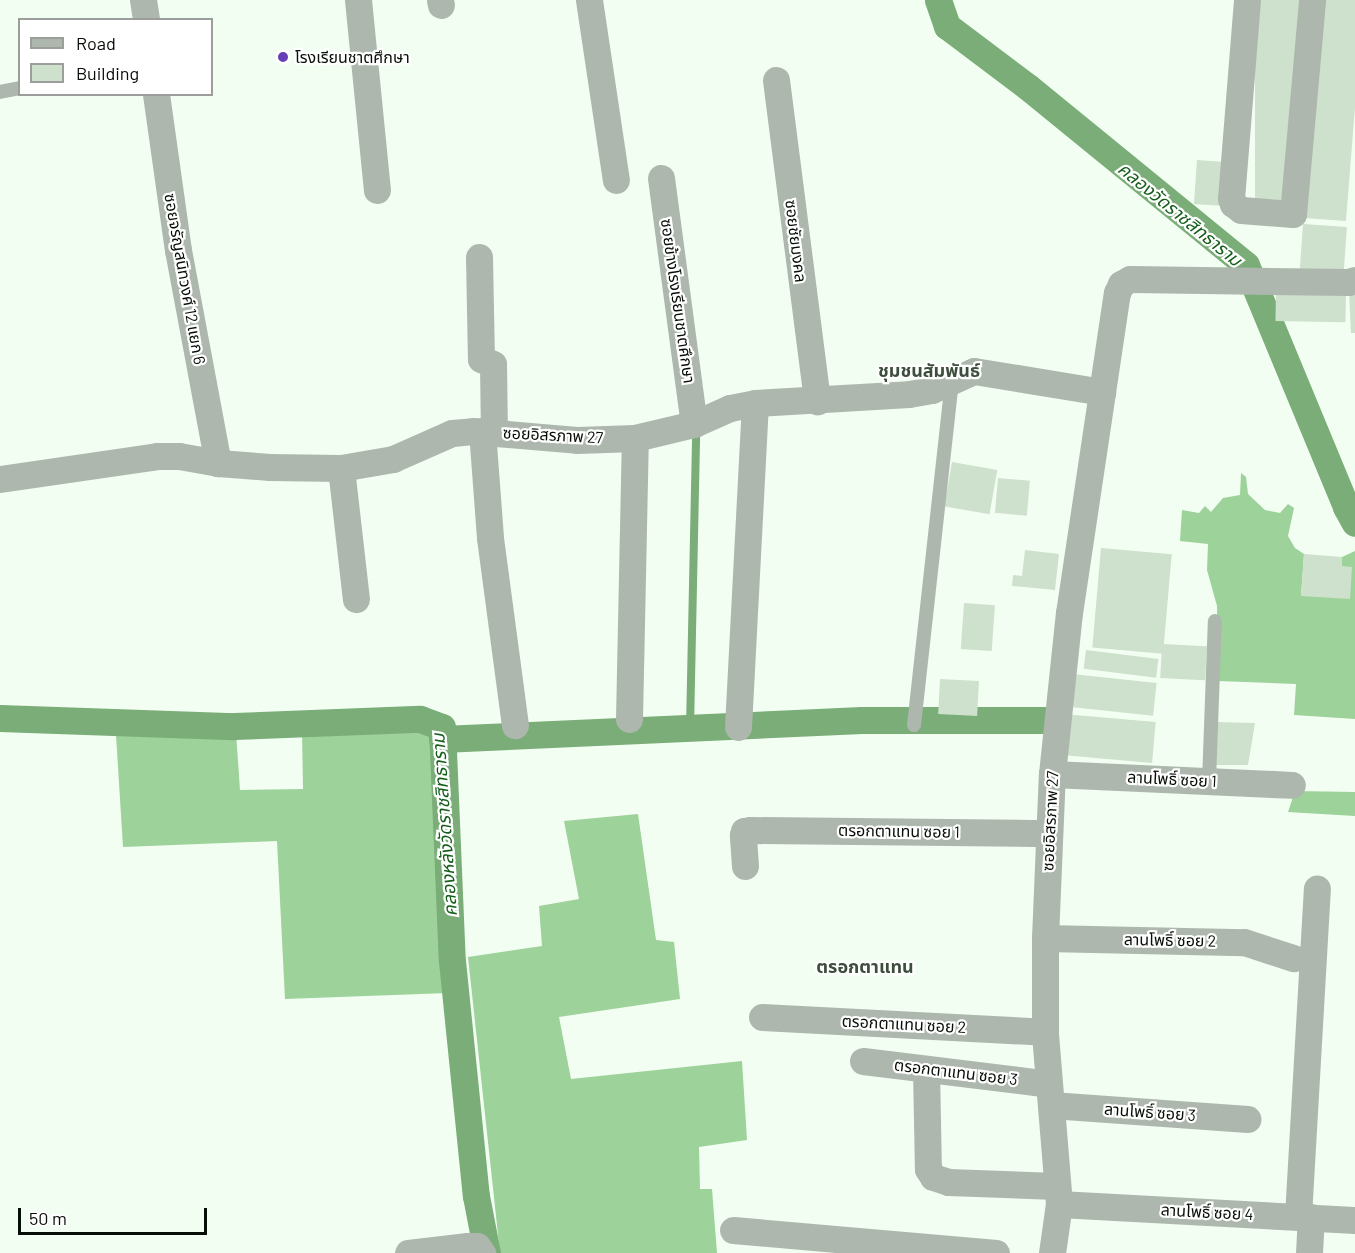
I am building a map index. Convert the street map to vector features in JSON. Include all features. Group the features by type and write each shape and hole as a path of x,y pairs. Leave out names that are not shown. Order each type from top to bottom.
{"street":[{"path":"143,0 146,18"},
{"path":"358,0 376,190"},
{"path":"590,0 616,180"},
{"path":"1247,0 1231,198 1233,204 1241,210 1293,214 1312,0"},
{"name":"ซอยชัยมงคล","path":"776,80 817,401"},
{"name":"ซอยจรัญสนิทวงศ์ 12 แยก 6","path":"156,96 178,250 218,463"},
{"name":"ซอยข้างโรงเรียนชาตศึกษา","path":"661,178 694,424"},
{"path":"479,257 481,358 493,364 488,432 490,538 515,725"},
{"name":"ซอยอิสรภาพ 27","path":"1052,1253 1057,1195 1046,1032 1045,938 1052,774 1069,613 1102,392 1121,284 1130,279 1348,282 1355,280"},
{"name":"ซอยอิสรภาพ 27","path":"0,479 157,456 179,456 218,463 341,468 393,459 452,433 488,432 578,440 635,438 694,424 730,408 755,403 909,394 932,390 952,383 974,371 987,371 1102,392"},
{"path":"738,727 755,403"},
{"path":"629,719 635,438"},
{"path":"341,468 356,599"},
{"name":"ลานโพธิ์ ซอย 1","path":"1052,774 1292,785"},
{"name":"ตรอกตาแทน ซอย 1","path":"744,866 743,835 744,831 750,830 1049,833"},
{"path":"1309,1253 1305,1217 1317,889"},
{"name":"ลานโพธิ์ ซอย 2","path":"1045,938 1233,941 1258,946 1293,958"},
{"name":"ตรอกตาแทน ซอย 2","path":"762,1017 1046,1032"},
{"name":"ตรอกตาแทน ซอย 3","path":"862,1061 926,1069 1050,1095"},
{"name":"ลานโพธิ์ ซอย 4","path":"926,1069 928,1168 933,1177 948,1182 1057,1195 1355,1220"},
{"name":"ลานโพธิ์ ซอย 3","path":"1050,1095 1248,1119"},
{"path":"733,1230 902,1242 996,1253"},
{"path":"408,1253 477,1246 482,1253"}],"lane":[{"path":"0,92 18,88"},
{"path":"914,725 952,383"},
{"path":"1209,781 1215,621"}],"green space":[{"path":"1241,473 1246,477 1248,494 1265,510 1280,513 1288,504 1294,508 1288,536 1295,548 1304,554 1301,596 1342,566 1342,557 1355,551 1355,719 1294,715 1296,684 1218,681 1217,606 1207,570 1208,544 1180,541 1182,510 1199,513 1205,506 1211,512 1223,498 1240,495"},
{"path":"432,730 448,993 285,999 277,841 123,847 116,735 236,732 240,790 303,789 302,732"},
{"path":"1295,791 1355,792 1355,816 1288,812"},
{"path":"638,814 656,940 674,942 680,999 559,1017 571,1079 742,1061 747,1140 699,1147 700,1189 712,1189 717,1253 500,1253 468,957 542,946 539,906 579,899 564,821"}],"building":[{"path":"1255,0 1303,0 1303,200 1255,200"},
{"path":"1322,0 1355,0 1355,107 1346,221 1304,218"},
{"path":"1197,160 1228,162 1225,206 1194,204"},
{"path":"1303,224 1347,227 1344,275 1300,272"},
{"path":"1355,289 1355,333 1351,333 1349,291"},
{"path":"1276,290 1346,291 1345,322 1275,321"},
{"path":"952,462 997,470 989,514 944,506"},
{"path":"998,478 1030,481 1027,516 995,513"},
{"path":"1101,548 1172,554 1163,654 1092,648"},
{"path":"1025,550 1059,554 1055,590 1012,586 1013,575 1022,576"},
{"path":"1304,554 1342,557 1342,566 1352,567 1350,599 1301,596"},
{"path":"964,603 995,605 992,651 961,649"},
{"path":"1162,644 1207,646 1205,680 1160,678"},
{"path":"1086,650 1158,659 1156,678 1084,669"},
{"path":"1072,674 1157,683 1153,716 1069,707"},
{"path":"940,679 979,681 977,716 938,714"},
{"path":"1063,714 1156,722 1152,763 1059,755"},
{"path":"1215,722 1255,723 1248,765 1214,765"}],"waterway":[{"name":"คลองวัดราชสิทธาราม","path":"938,0 947,26 1028,87 1246,265 1346,507 1355,523"},
{"path":"690,728 696,438"},
{"name":"คลองหลังวัดราชสิทธาราม","path":"0,718 234,726 420,719 442,727 452,961 476,1196 487,1253"},
{"path":"442,739 862,720 1045,720"}],"place":[{"name":"โรงเรียนชาตศึกษา","path":"283,57"}],"district":[{"name":"ชุมชนสัมพันธ์","path":"929,370"},
{"name":"ตรอกตาแทน","path":"865,966"}]}
